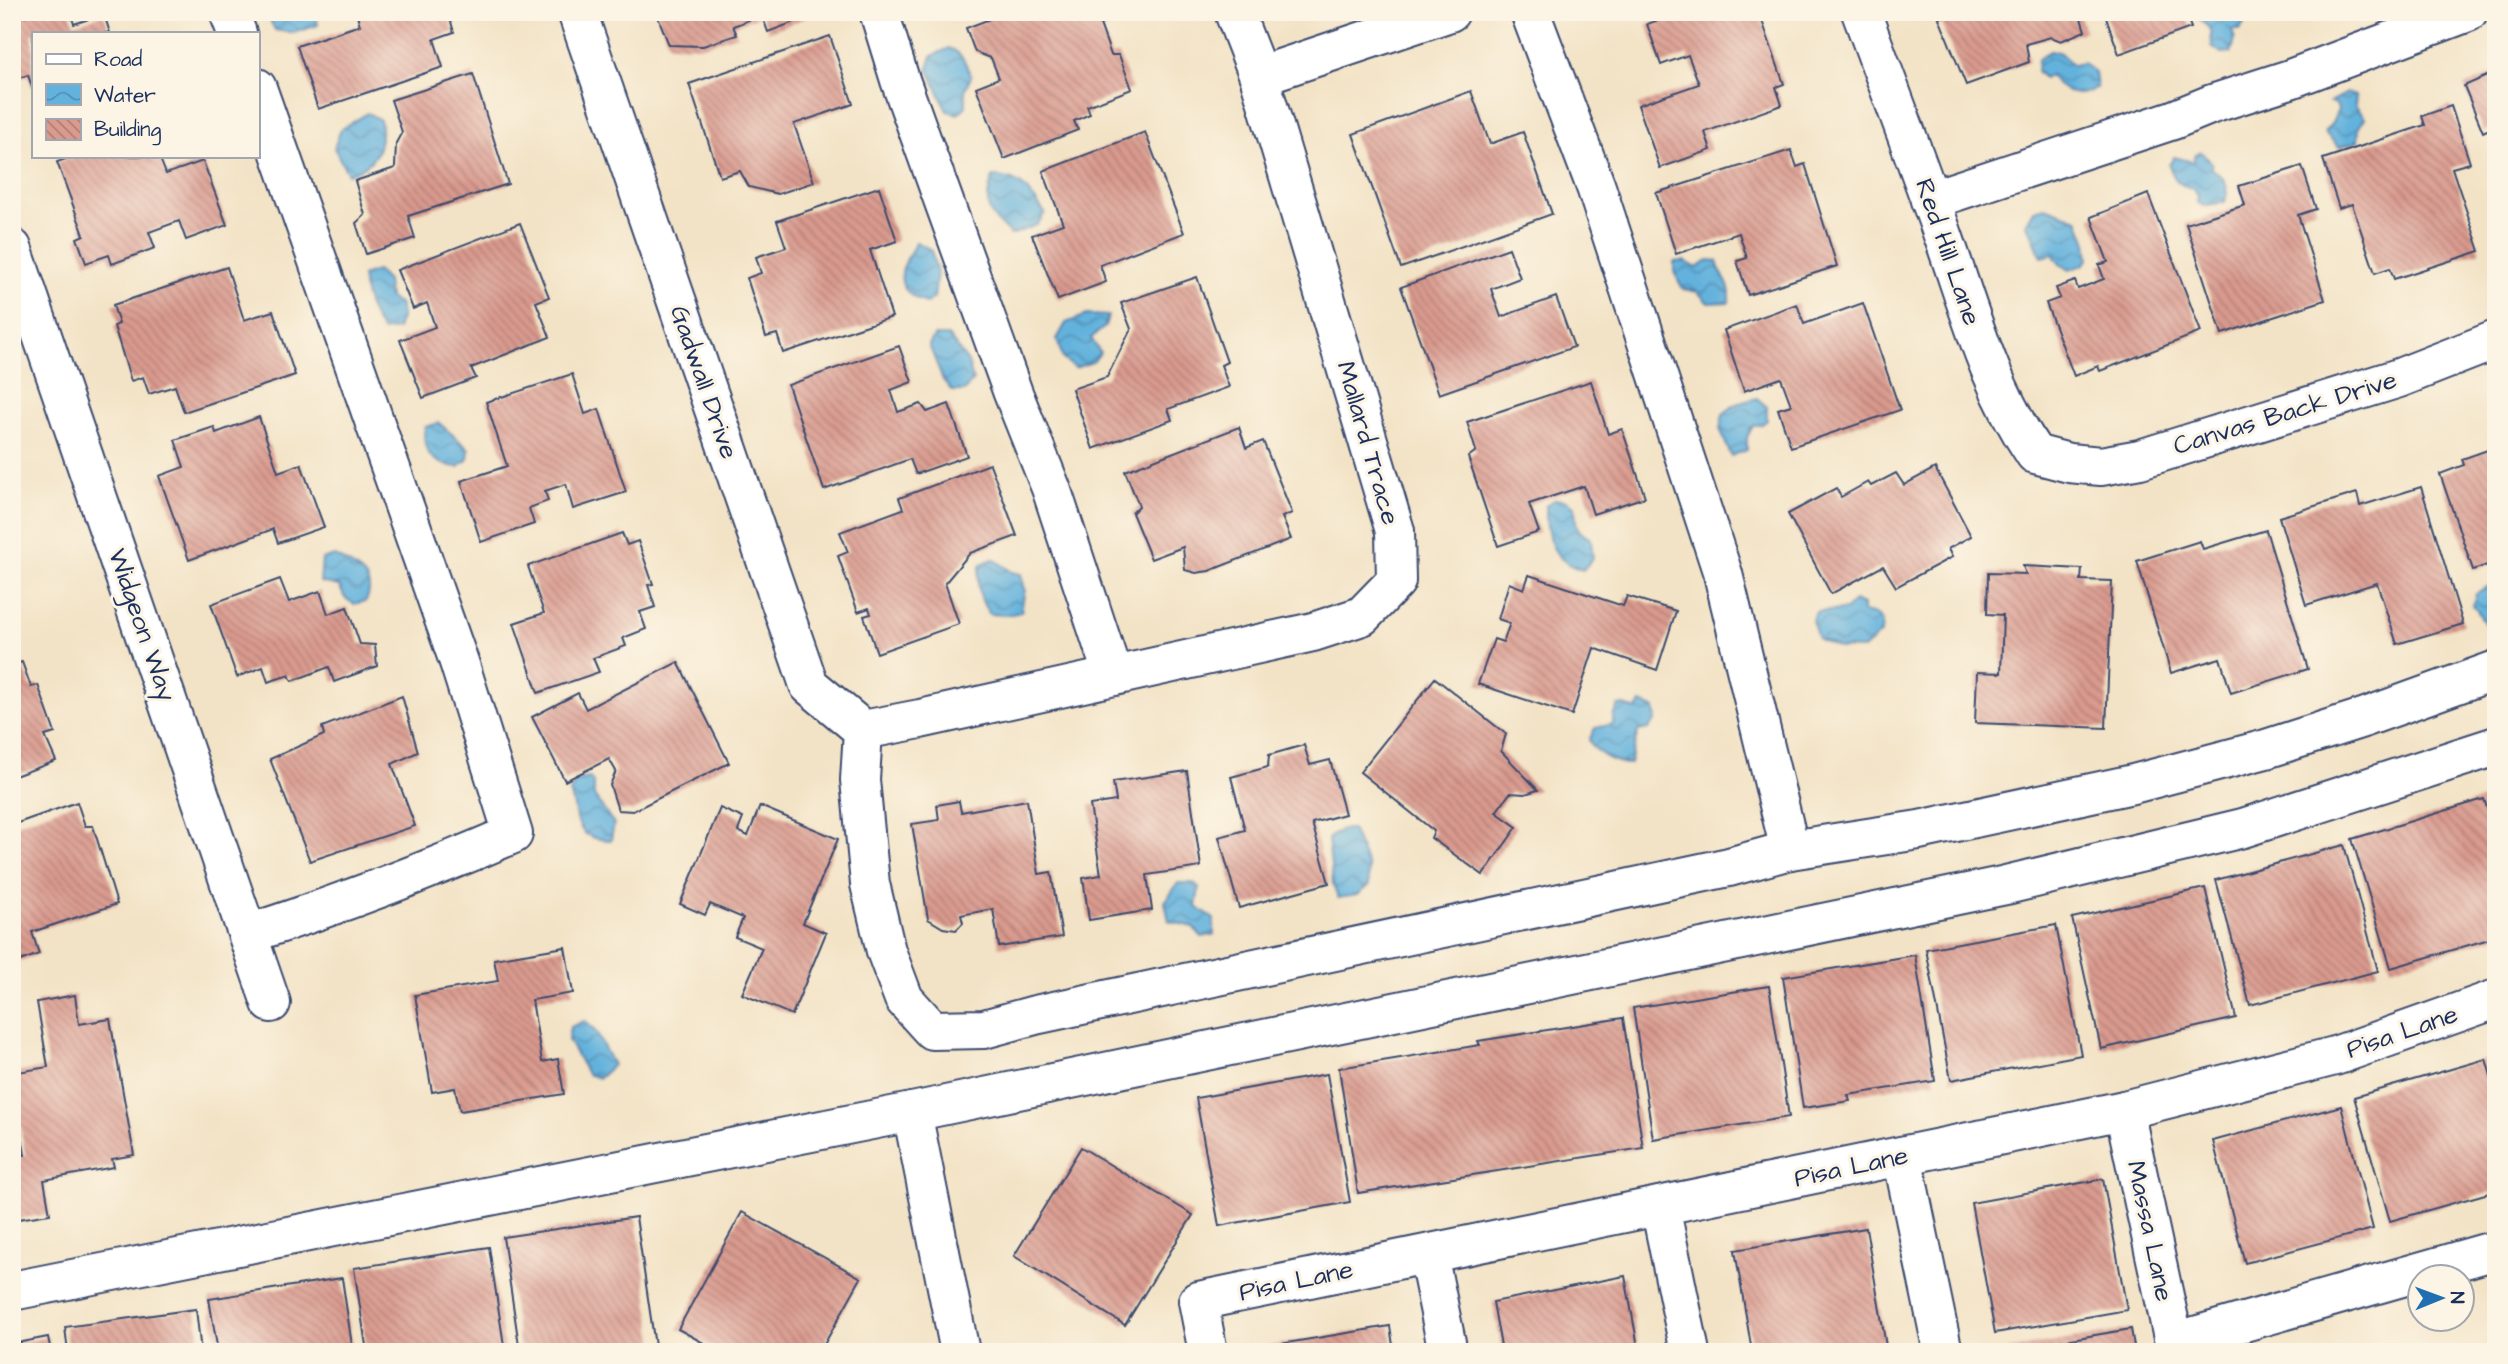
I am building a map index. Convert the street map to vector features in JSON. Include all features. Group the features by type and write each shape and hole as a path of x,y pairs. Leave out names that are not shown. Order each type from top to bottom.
{"street":[{"path":"229,12 237,32"},
{"name":"Gadwall Drive","path":"577,12 809,685 863,730"},
{"path":"878,12 1013,393 1051,488 1113,676"},
{"name":"Mallard Trace","path":"863,730 1313,632 1362,616 1395,581 1395,531 1259,76 1234,12"},
{"path":"1259,76 1450,12"},
{"path":"1530,12 1596,187 1723,574 1790,850"},
{"name":"Red Hill Lane","path":"1861,12 1991,376 2016,426 2035,454 2069,463"},
{"path":"1930,200 2173,120 2468,12"},
{"path":"248,934 427,871 513,834 459,662 259,94"},
{"name":"Widgeon Way","path":"12,248 271,1003"},
{"name":"Canvas Back Drive","path":"2069,463 2101,467 2140,459 2399,378 2496,340"},
{"path":"863,730 860,780 870,884 886,951 904,999 932,1030 984,1029 1035,1015 1729,867 1790,850 1919,830 2133,783 2266,749 2496,670"},
{"path":"12,1291 912,1112 2006,885 2243,828 2496,746"},
{"name":"Pisa Lane","path":"1208,1352 1198,1301 2124,1110 2335,1055 2496,999"},
{"name":"Massa Lane","path":"2124,1110 2175,1347"},
{"path":"912,1112 960,1352"},
{"path":"1902,1156 1943,1352"},
{"path":"1660,1206 1690,1352"},
{"path":"2175,1347 2496,1250"},
{"path":"1428,1254 1448,1352"}],"water":[{"path":"271,12 316,12 318,25 294,33 275,30 270,20"},
{"path":"2197,12 2243,12 2246,21 2240,30 2232,30 2235,40 2231,53 2222,54 2212,47 2211,30 2197,16"},
{"path":"949,48 961,56 971,77 965,89 966,106 958,114 947,111 928,68 932,56"},
{"path":"2050,51 2059,52 2073,65 2083,63 2095,73 2097,87 2084,93 2071,93 2059,86 2050,75 2044,78 2037,71 2038,59"},
{"path":"2347,93 2356,96 2355,105 2365,118 2359,127 2358,141 2339,147 2324,132 2338,110 2336,104 2330,102"},
{"path":"368,113 380,120 379,147 371,161 348,174 334,148 341,129"},
{"path":"2201,152 2212,163 2211,168 2225,182 2225,202 2203,206 2197,202 2198,196 2194,189 2180,184 2173,175 2169,165 2174,157 2193,162 2194,156"},
{"path":"993,177 1012,180 1029,192 1045,213 1037,225 1011,235 992,216 988,196"},
{"path":"2045,207 2078,219 2087,242 2089,259 2083,265 2070,270 2060,264 2053,254 2042,257 2026,224 2034,210"},
{"path":"916,242 931,250 937,273 934,298 926,303 907,292 903,285 903,270"},
{"path":"1708,260 1717,261 1730,291 1729,302 1708,303 1698,292 1683,289 1674,272 1674,262 1684,261 1697,268"},
{"path":"377,271 387,281 389,298 399,304 402,315 397,329 382,331 364,291 362,276"},
{"path":"1087,315 1108,316 1105,327 1091,338 1100,353 1093,362 1075,368 1063,359 1057,339 1066,323"},
{"path":"934,336 948,336 968,362 973,380 964,391 952,391 943,380 929,345"},
{"path":"1757,398 1767,407 1767,420 1753,426 1747,437 1747,450 1731,456 1720,429 1723,414 1736,404"},
{"path":"439,423 469,449 468,459 459,467 442,464 427,451 425,427"},
{"path":"1556,499 1567,501 1575,507 1577,526 1581,533 1591,539 1593,558 1583,570 1564,561 1552,545 1547,526 1546,505"},
{"path":"335,556 356,568 366,578 369,592 366,601 354,604 345,598 339,586 320,582 322,559"},
{"path":"994,559 1012,572 1021,574 1025,589 1021,612 990,614 983,603 978,584 979,570 981,564"},
{"path":"2496,569 2496,637 2492,636 2473,606 2476,593 2495,583"},
{"path":"1854,601 1863,605 1863,612 1876,615 1882,621 1881,633 1863,649 1840,648 1818,639 1812,620 1816,612 1846,610"},
{"path":"1641,703 1654,708 1656,720 1648,729 1638,731 1630,764 1601,754 1589,740 1595,728 1613,724 1613,716 1618,706 1624,705 1636,710"},
{"path":"590,778 594,784 594,796 614,824 611,840 590,836 584,832 577,820 570,792 577,780"},
{"path":"1341,829 1352,829 1368,867 1369,885 1357,895 1338,898 1333,884 1328,839"},
{"path":"1178,883 1194,883 1199,888 1196,907 1214,919 1214,935 1202,937 1193,927 1169,921 1165,902"},
{"path":"585,1021 596,1032 613,1065 599,1078 587,1074 568,1040 570,1027"}],"building":[{"path":"37,12 70,12 74,24 104,14 110,32 32,32 32,87 28,75 19,78 12,56 12,20"},
{"path":"356,12 448,12 454,32 434,39 443,67 318,109 297,46 360,25"},
{"path":"656,12 812,12 813,15 768,32 762,15 733,26 737,35 703,46 669,45"},
{"path":"1008,12 1107,12 1110,20 1100,24 1111,55 1119,55 1132,89 1087,106 1090,114 1074,121 1078,130 1004,159 976,87 999,78 991,58 975,52 966,28"},
{"path":"1681,12 1759,12 1784,84 1776,87 1782,105 1705,132 1711,150 1660,168 1638,105 1699,84 1688,55 1661,65 1647,24"},
{"path":"1948,12 2079,12 2085,31 2061,41 2051,37 2026,44 2029,62 1966,85 1939,18 1949,15"},
{"path":"2104,12 2185,12 2191,28 2119,54"},
{"path":"830,36 853,104 794,124 814,182 778,194 749,187 740,171 720,177 689,84"},
{"path":"2496,72 2496,126 2483,132 2464,86"},
{"path":"473,74 508,184 408,216 415,238 366,254 356,223 365,215 355,181 395,168 396,143 402,132 391,100"},
{"path":"1471,91 1490,144 1523,132 1552,214 1401,268 1353,134"},
{"path":"2451,106 2470,163 2452,168 2480,251 2394,279 2390,268 2375,273 2352,204 2339,208 2323,159 2425,125 2422,116"},
{"path":"1145,132 1184,233 1100,265 1106,282 1058,300 1032,235 1063,224 1043,171"},
{"path":"1791,150 1797,167 1805,164 1837,266 1748,295 1737,261 1747,258 1739,233 1676,254 1656,193"},
{"path":"68,158 160,158 166,174 203,161 227,225 186,240 179,221 149,232 155,248 112,264 109,255 86,263 77,238 84,235 57,162"},
{"path":"2302,166 2316,209 2298,215 2325,300 2222,334 2186,224 2245,205 2239,186"},
{"path":"879,187 897,241 870,250 892,317 783,353 777,334 766,337 747,278 761,273 756,257 786,247 777,221"},
{"path":"2148,194 2201,332 2100,371 2098,366 2074,376 2046,303 2060,298 2056,288 2075,281 2078,289 2104,279 2099,265 2108,262 2091,217"},
{"path":"520,223 549,297 536,302 550,337 471,368 476,378 423,398 400,340 435,327 427,303 413,309 397,270"},
{"path":"1509,248 1520,278 1491,289 1501,317 1556,297 1574,347 1439,394 1401,287"},
{"path":"227,267 244,320 273,311 295,375 184,412 175,386 149,394 143,377 131,381 114,326 119,324 113,305"},
{"path":"1197,277 1227,362 1221,365 1229,387 1168,409 1172,420 1093,449 1072,389 1107,377 1131,329 1121,303"},
{"path":"1863,303 1900,410 1791,447 1778,409 1791,405 1781,378 1744,391 1724,330 1797,304 1804,324"},
{"path":"899,346 912,382 891,390 898,412 921,404 927,412 949,404 967,456 916,474 910,459 824,490 788,385"},
{"path":"572,374 585,414 599,409 626,492 573,509 566,484 545,491 548,501 529,508 534,524 481,542 461,481 507,466 486,402"},
{"path":"1591,381 1608,434 1622,429 1645,497 1593,514 1584,486 1529,504 1539,532 1498,546 1468,457 1476,451 1467,422"},
{"path":"259,417 278,472 301,464 324,527 278,543 273,529 189,560 159,476 184,467 175,440 214,427 216,433"},
{"path":"1239,427 1246,448 1263,441 1292,513 1282,517 1291,539 1209,571 1196,573 1185,570 1183,547 1151,559 1132,513 1139,506 1125,471"},
{"path":"2496,447 2496,562 2473,570 2440,474 2464,465 2462,459"},
{"path":"990,464 1017,536 970,553 945,583 959,624 877,653 864,616 871,614 869,608 858,612 838,556 848,552 840,532 903,509 899,498"},
{"path":"1935,468 1971,536 1948,549 1952,557 1896,587 1883,566 1831,594 1788,514 1836,488 1841,497 1868,482 1871,486 1896,473 1904,485"},
{"path":"2421,487 2463,624 2397,644 2377,583 2306,605 2279,517 2357,493 2360,506"},
{"path":"2266,530 2308,669 2231,693 2220,658 2171,673 2137,561 2200,541 2203,549"},
{"path":"622,533 627,545 638,541 653,584 648,585 655,607 640,612 646,629 623,638 626,646 593,658 599,672 538,693 514,623 544,613 528,566"},
{"path":"2023,566 2082,569 2081,580 2112,581 2106,728 1975,723 1977,672 2001,673 2003,615 1987,614 1988,573 2026,574"},
{"path":"1529,575 1623,606 1627,596 1676,611 1657,670 1594,648 1572,715 1478,684 1494,639 1503,642 1510,623 1498,619 1509,583 1524,589"},
{"path":"280,579 289,602 320,591 328,614 347,607 360,644 375,645 377,666 334,682 329,667 292,681 289,675 268,682 263,667 237,677 211,604"},
{"path":"22,662 31,687 38,685 55,733 45,736 56,761 12,777 12,665"},
{"path":"678,662 729,763 633,811 618,810 610,785 616,771 609,759 565,781 532,717 578,693 586,709"},
{"path":"1435,678 1506,734 1501,751 1538,790 1525,794 1510,793 1496,812 1517,827 1483,875 1431,838 1434,831 1360,772"},
{"path":"402,696 418,752 392,764 415,826 310,861 270,759 324,735 322,727"},
{"path":"1304,745 1310,765 1330,760 1345,814 1312,823 1329,883 1239,908 1219,837 1245,830 1231,777 1268,767 1269,755"},
{"path":"1187,771 1201,867 1147,875 1152,910 1089,920 1083,878 1101,875 1090,805 1116,801 1113,782"},
{"path":"2484,799 2496,836 2496,937 2391,968 2352,839"},
{"path":"1027,800 1039,874 1051,872 1062,937 999,947 993,909 961,915 963,923 956,930 943,928 928,919 912,824 939,820 937,805 959,801 961,812"},
{"path":"77,802 85,826 93,826 117,904 32,932 39,954 12,964 12,825"},
{"path":"760,806 838,839 803,923 826,933 792,1015 742,994 762,948 735,937 743,918 710,904 705,915 680,904 720,808 743,818 738,831 748,836"},
{"path":"2344,845 2378,971 2250,1005 2216,880"},
{"path":"2205,888 2236,1018 2101,1049 2072,918"},
{"path":"2056,925 2081,1055 1951,1080 1926,949"},
{"path":"565,947 573,993 532,1000 542,1062 558,1059 564,1094 460,1111 455,1088 432,1092 415,995 498,981 494,959"},
{"path":"1915,955 1935,1081 1848,1095 1850,1101 1803,1108 1783,977"},
{"path":"1769,986 1789,1117 1653,1139 1633,1008"},
{"path":"75,995 79,1024 110,1019 134,1155 112,1159 114,1167 44,1180 50,1214 12,1220 12,1157 25,1155 12,1073 48,1067 37,1002"},
{"path":"1623,1018 1643,1148 1358,1193 1339,1068 1480,1045 1478,1041"},
{"path":"2486,1059 2496,1093 2496,1191 2390,1221 2354,1097"},
{"path":"1327,1074 1350,1202 1219,1226 1196,1098"},
{"path":"2341,1106 2373,1229 2245,1263 2213,1141"},
{"path":"1081,1147 1193,1215 1125,1325 1014,1256"},
{"path":"2103,1179 2127,1310 1995,1333 1971,1203"},
{"path":"742,1212 861,1278 820,1352 720,1352 678,1329"},
{"path":"636,1217 655,1346 618,1352 520,1352 503,1237"},
{"path":"1866,1228 1887,1352 1752,1352 1735,1250"},
{"path":"489,1247 505,1352 367,1352 354,1268"},
{"path":"1625,1276 1639,1352 1502,1352 1493,1302"},
{"path":"342,1278 353,1352 218,1352 209,1299"},
{"path":"196,1309 201,1352 68,1352 65,1327"},
{"path":"1390,1326 1394,1352 1263,1352 1262,1347"},
{"path":"2131,1329 2135,1352 2006,1352 2006,1350"},
{"path":"48,1337 51,1352 12,1352 12,1344"},
{"path":"1147,1346 1148,1352 1123,1352 1123,1350"}]}
